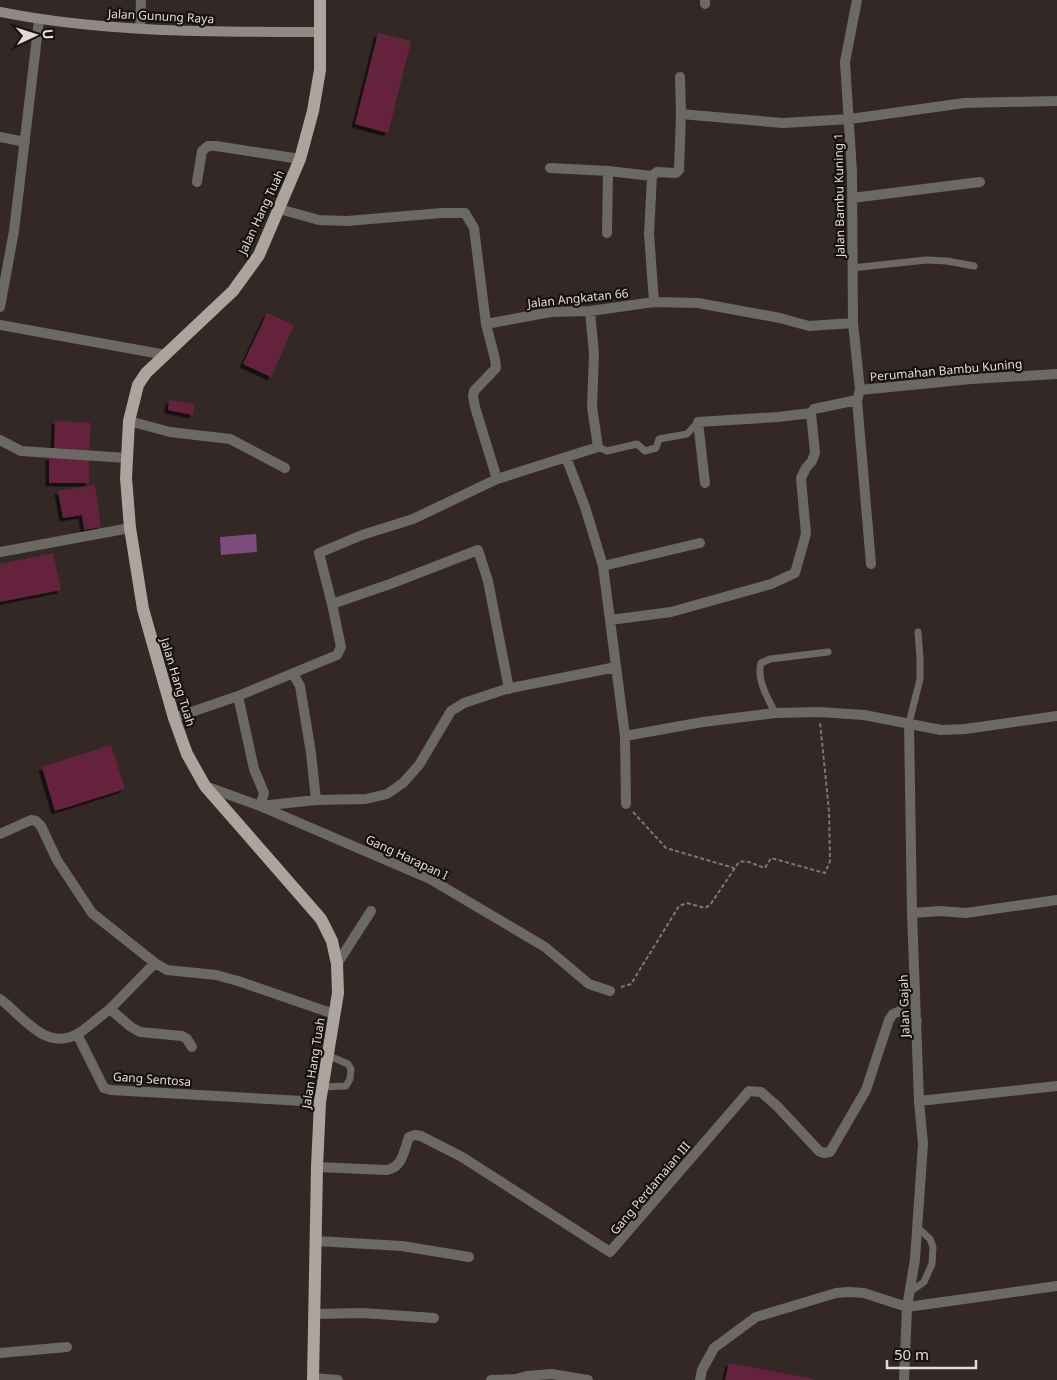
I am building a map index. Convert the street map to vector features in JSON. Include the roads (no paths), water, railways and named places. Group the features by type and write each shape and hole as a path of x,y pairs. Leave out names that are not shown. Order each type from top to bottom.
{"main road":[{"name":"Jalan Hang Tuah","path":"313,1379 320,1102 338,993 337,964 332,941 320,919 206,786 187,754 174,718 143,609 130,528 126,458 129,420 138,385 146,373 233,291 259,255 279,209 300,159 314,102 320,70 320,0"}],"street":[{"path":"140,28 141,0"},
{"name":"Jalan Bambu Kuning 1","path":"857,0 845,62 850,119 853,323 860,390"},
{"name":"Jalan Gunung Raya","path":"0,12 39,20 184,32 321,32"},
{"path":"0,307 14,231 39,20"},
{"path":"550,168 608,171 652,176 657,172 676,173 679,170 680,77"},
{"path":"681,114 783,123 850,119 964,104 1057,101"},
{"path":"0,137 25,142"},
{"path":"197,182 202,151 208,146 300,159"},
{"path":"607,233 608,171"},
{"path":"652,176 649,234 654,302"},
{"path":"852,198 980,182"},
{"path":"279,209 319,220 347,221 442,213 465,213 474,228 486,324 496,368 472,396 474,408 497,478"},
{"name":"Jalan Angkatan 66","path":"486,324 551,312 590,311 654,302 698,303 780,318 809,326 853,323"},
{"path":"174,718 238,696 337,655 341,647 319,552 362,535 414,519 497,478 598,446 592,407 594,354 590,311"},
{"path":"0,325 166,355"},
{"name":"Perumahan Bambu Kuning","path":"857,400 860,390 971,379 1057,374"},
{"path":"704,483 698,422 811,413 814,409 857,400 871,564"},
{"path":"610,620 671,612 771,584 795,573 806,534 801,478 816,453 811,413"},
{"path":"129,420 170,432 230,439 285,468"},
{"path":"0,440 21,451 126,458"},
{"path":"566,457 585,507 603,566 625,736 626,804"},
{"path":"0,552 130,528"},
{"path":"603,566 700,543"},
{"path":"332,604 478,550 488,580 509,689"},
{"path":"238,696 254,769 264,793 260,806 316,800 366,799 387,794 403,783 419,766 451,711 464,702 509,689 616,667"},
{"path":"293,674 300,686 311,753 316,800"},
{"path":"625,736 703,722 775,713 819,712 864,715 941,730 1057,716"},
{"name":"Jalan Gajah","path":"904,1380 907,1307 915,1259 923,1144 919,1101 912,913 909,723"},
{"name":"Gang Harapan I","path":"206,786 260,806 430,879 545,947 589,984 610,991"},
{"path":"0,834 31,820 36,821 41,826 56,860 92,913 155,963 167,970 216,975 334,1014"},
{"path":"912,913 940,911 966,913 1057,900"},
{"path":"337,964 372,911"},
{"path":"0,999 46,1037 53,1039 77,1034 110,1009 155,963"},
{"path":"110,1009 130,1028 140,1032 182,1036 192,1046"},
{"name":"Gang Perdamaian III","path":"317,1167 393,1169 399,1165 409,1137 421,1136 462,1157 610,1252 749,1090 760,1092 777,1106 819,1150 830,1152 866,1090 889,1020 893,1014 900,1012 917,1021"},
{"name":"Gang Sentosa","path":"77,1034 100,1082 104,1088 111,1090 320,1102"},
{"path":"919,1101 1057,1086"},
{"path":"316,1241 402,1246 469,1257"},
{"path":"700,1380 702,1370 714,1348 756,1317 836,1293 864,1293 907,1307 1057,1286"},
{"path":"314,1314 363,1313 434,1318"},
{"path":"0,1354 67,1347"},
{"path":"491,1380 516,1380 527,1376 551,1374 584,1380"},
{"path":"313,1379 338,1380"}],"lane":[{"path":"852,268 926,260 947,261 974,266"},
{"path":"598,446 607,451 637,444 646,451 656,448 659,439 687,434 698,422"},
{"name":"Jalan Gajah","path":"909,723 920,679 918,632"},
{"path":"775,713 761,682 759,670 761,663 770,659 828,652"},
{"path":"322,1086 346,1086 350,1079 351,1069 348,1064 327,1055"},
{"path":"910,1292 924,1282 932,1264 930,1239 917,1227"}]}
